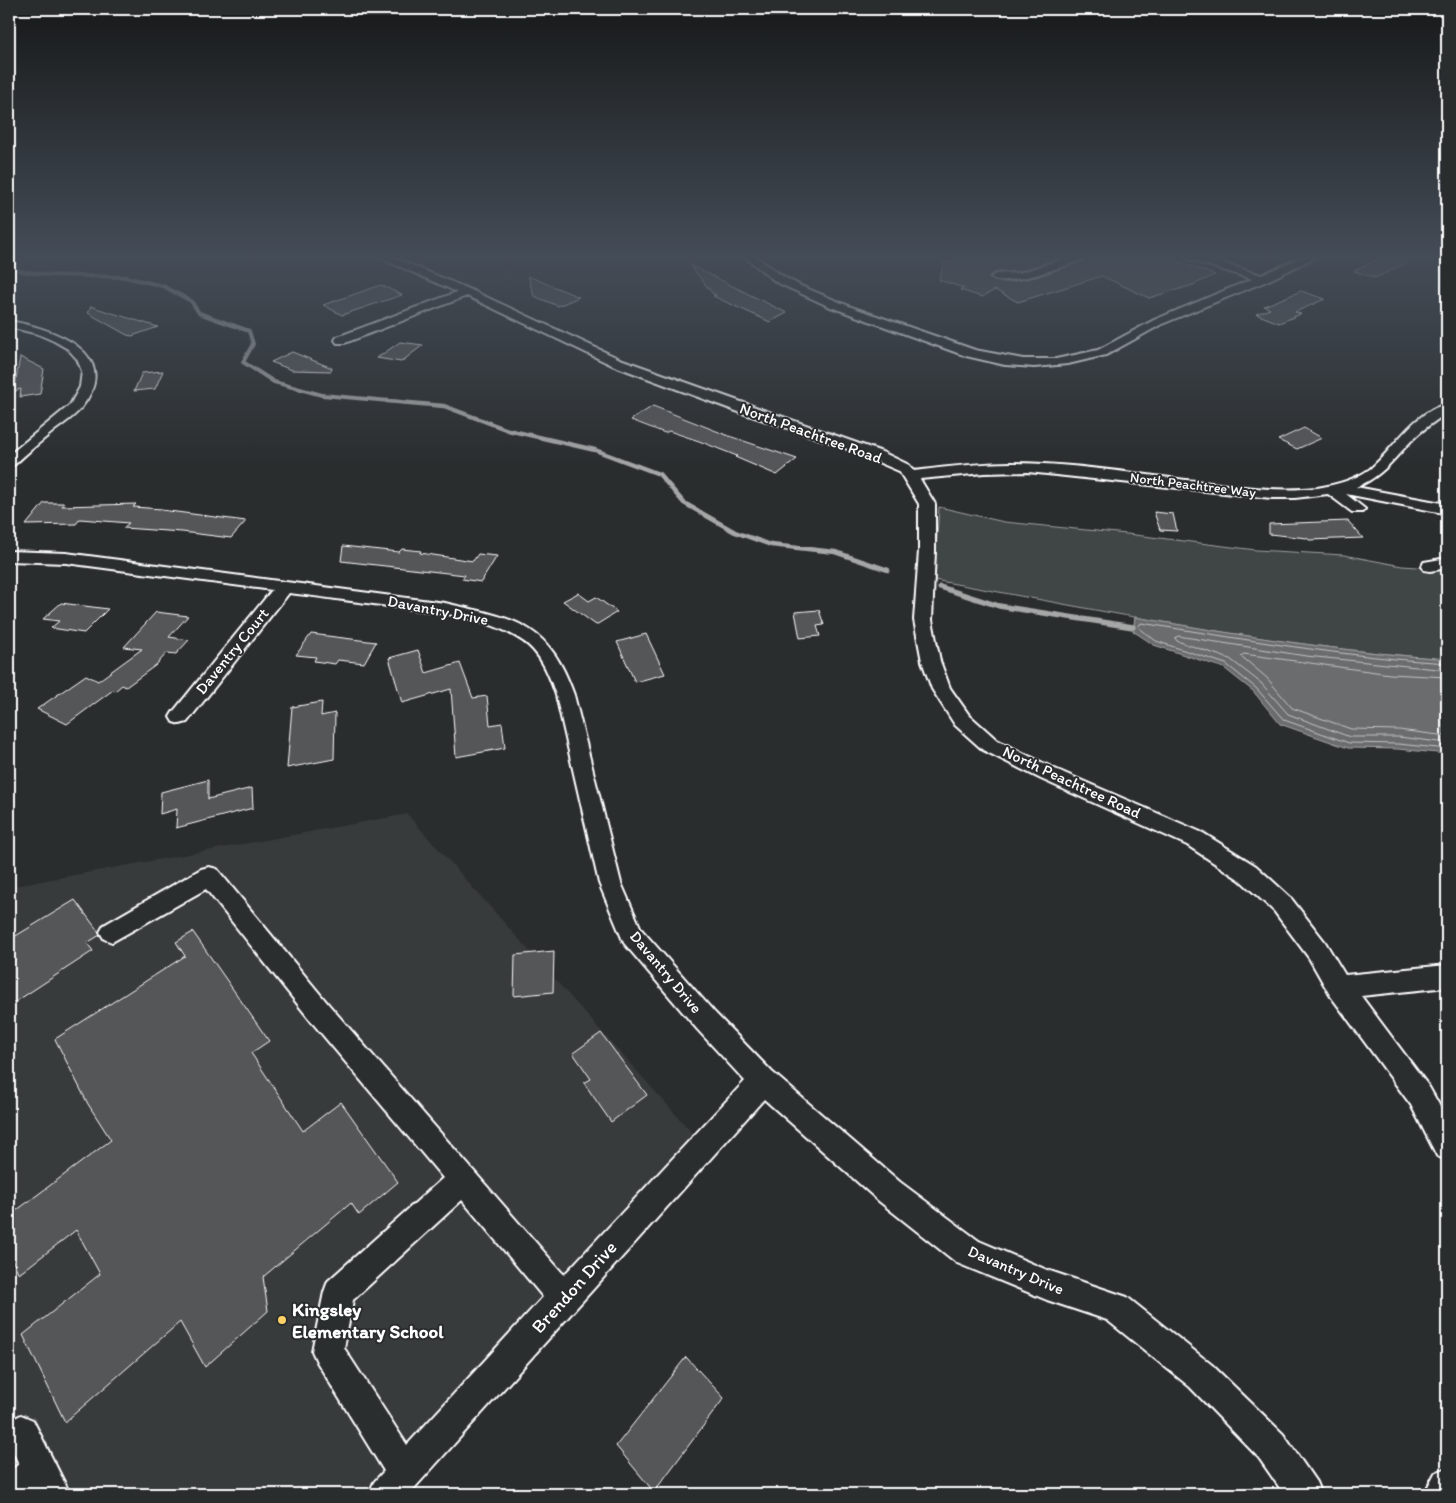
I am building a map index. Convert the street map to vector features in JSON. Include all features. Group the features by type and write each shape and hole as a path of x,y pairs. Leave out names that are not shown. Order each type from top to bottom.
{"street":[{"path":"9,462 76,406 84,394 90,376 86,361 76,348 31,327"},
{"path":"341,340 375,327"},
{"name":"North Peachtree Road","path":"542,327 616,362 741,408 838,440 904,468 911,476 927,504 927,551 923,620 930,652 941,689 962,720 990,745 1048,774 1196,839 1248,873 1282,904 1318,950 1339,987 1420,1096 1447,1146"},
{"path":"898,327 972,352 1024,364 1066,360 1090,355 1111,348 1148,327"},
{"name":"North Peachtree Way","path":"911,476 973,468 1026,468 1099,474 1267,494 1305,493 1334,488 1362,480 1379,466 1409,435 1427,420 1447,408"},
{"path":"1334,488 1443,508"},
{"path":"1334,488 1357,509"},
{"name":"Davantry Drive","path":"9,556 66,558 445,608 499,621 530,637 546,654 557,672 565,695 610,883 632,936 706,1021 763,1081 890,1192 968,1252 1047,1285 1116,1308 1201,1376 1271,1446 1304,1494"},
{"path":"1430,566 1447,563"},
{"name":"Daventry Court","path":"180,717 284,586"},
{"path":"112,932 209,876 320,1013 564,1298"},
{"path":"1339,987 1447,976"},
{"name":"Brendon Drive","path":"396,1484 763,1081"},
{"path":"396,1484 328,1351 339,1292 463,1180"},
{"path":"9,1493 46,1481 21,1432"},
{"path":"1441,1494 1447,1485"}],"shaded area":[{"path":"939,507 1004,522 1127,534 1256,550 1344,555 1402,566 1447,569 1447,659 1318,646 1253,637 934,580"},
{"name":"Kingsley Elementary School","path":"407,814 704,1146 405,1494 9,1494 9,887"}],"water":[{"path":"1135,617 1290,642 1368,652 1447,659 1447,754 1398,749 1348,748 1280,724 1253,691 1224,668 1154,645 1133,631"}],"building":[{"path":"113,327 158,327 132,336"},
{"path":"400,342 423,345 401,362 377,358"},
{"path":"292,352 332,368 331,371 292,370 271,362"},
{"path":"20,357 44,369 40,394 20,397 21,389 14,391"},
{"path":"163,371 155,389 134,391 142,373"},
{"path":"653,406 729,436 797,459 777,475 699,441 669,431 665,433 631,420"},
{"path":"1304,428 1322,438 1297,449 1278,440"},
{"path":"44,503 64,503 62,506 136,504 133,507 162,509 246,521 231,538 123,528 129,523 80,519 76,524 26,525"},
{"path":"1154,512 1173,514 1177,531 1160,530"},
{"path":"1348,521 1363,538 1309,540 1307,538 1269,534 1269,524"},
{"path":"343,546 399,552 402,549 421,551 420,553 473,561 478,554 497,556 481,582 462,579 465,575 341,561"},
{"path":"578,593 589,601 596,597 617,612 596,625 563,601"},
{"path":"61,603 108,609 84,633 51,628 59,621 43,619"},
{"path":"819,610 824,625 817,626 820,636 800,638 795,612"},
{"path":"156,612 188,616 169,637 189,640 176,654 167,653 156,665 126,687 122,685 115,691 113,690 67,724 37,709 86,675 98,681 142,649 124,647"},
{"path":"311,634 376,642 364,663 338,660 335,664 314,661 316,657 296,655"},
{"path":"646,634 665,674 635,682 617,642"},
{"path":"418,650 426,673 460,663 473,698 487,696 490,725 502,723 505,748 456,757 451,689 402,703 389,658"},
{"path":"322,702 321,716 335,713 334,759 287,768 292,707"},
{"path":"208,780 208,799 252,788 253,808 176,828 177,809 160,814 161,792"},
{"path":"75,900 100,935 87,943 93,951 9,1006 9,940"},
{"path":"193,932 269,1041 251,1053 303,1131 341,1102 398,1182 359,1215 351,1203 263,1277 268,1311 205,1367 180,1322 65,1422 23,1335 100,1274 76,1230 19,1274 9,1253 9,1216 111,1140 88,1104 55,1039 185,956 176,942"},
{"path":"554,951 553,992 514,996 515,955"},
{"path":"601,1033 647,1095 611,1122 584,1083 591,1079 573,1053"},
{"path":"686,1357 724,1398 654,1492 616,1446"}],"waterway":[{"path":"238,327 249,331 253,344 243,362 274,382 322,395 401,402"},
{"path":"387,401 444,406 508,430 595,450 659,474 684,503 735,532 771,545 835,552 888,570"},
{"path":"940,587 999,606 1133,627"}],"place":[{"name":"Kingsley Elementary School","path":"282,1320"}]}
